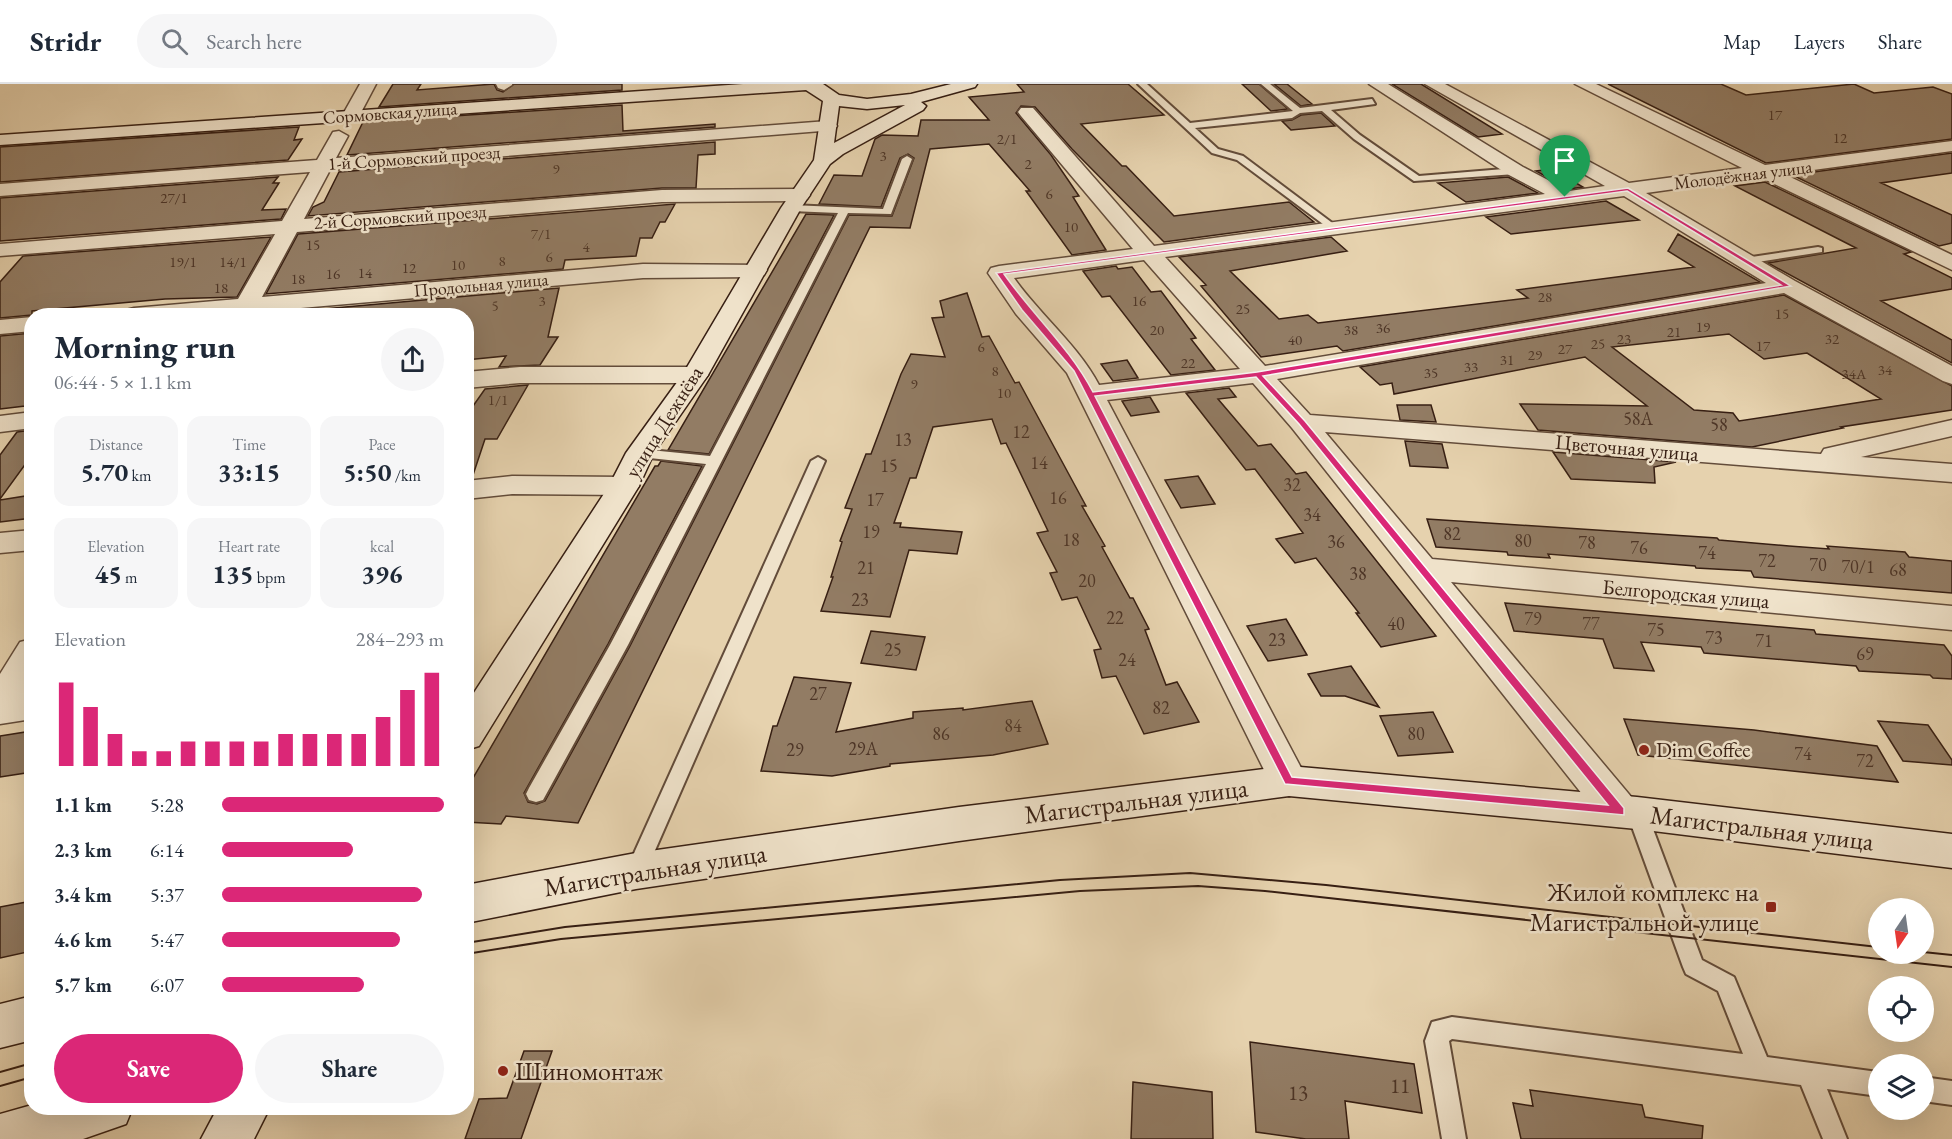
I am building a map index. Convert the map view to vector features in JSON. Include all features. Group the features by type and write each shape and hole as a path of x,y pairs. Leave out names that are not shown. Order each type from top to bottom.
{"street":[{"path":"352,113 368,84"},
{"name":"Сормовская улица","path":"0,140 732,84"},
{"path":"812,84 819,92 832,97 856,102 885,103 914,100 947,88 969,84"},
{"name":"Сормовская улица","path":"0,134 812,84"},
{"path":"1433,84 1592,173 1628,190 1787,286 1952,376"},
{"path":"1583,84 1950,260"},
{"path":"823,160 836,150 947,88"},
{"path":"1375,93 1565,197"},
{"name":"улица Дежнёва","path":"476,703 624,486 640,453 695,375 795,201 823,160 832,97"},
{"path":"1027,112 1147,251 1302,422 1421,569 1628,812"},
{"name":"1-й Сормовский проезд","path":"0,190 828,126"},
{"path":"245,308 339,136"},
{"name":"Молодёжная улица","path":"1090,394 1078,370 1024,309 999,273 1147,251 1767,172 1952,146"},
{"name":"2-й Сормовский проезд","path":"0,249 662,196 795,201"},
{"name":"Продольная улица","path":"264,308 643,271 756,270"},
{"path":"1289,781 1090,394 1257,375 1787,286"},
{"path":"0,327 24,325"},
{"path":"474,379 520,375 695,375"},
{"path":"0,424 24,421"},
{"name":"Цветочная улица","path":"1302,422 1952,473"},
{"path":"1803,462 1952,428"},
{"path":"474,489 512,485 624,486"},
{"path":"0,543 24,541"},
{"name":"Белгородская улица","path":"1421,569 1952,618"},
{"path":"0,704 24,664"},
{"path":"0,710 24,706"},
{"name":"Магистральная улица","path":"474,902 636,871 959,824 1289,781 1628,812 1952,851"},
{"path":"0,1026 24,1020"},
{"path":"0,1139 82,1115"},
{"path":"226,1139 241,1115"}],"lane":[{"path":"1142,84 1215,151 1240,158 1331,227"},
{"path":"1265,84 1298,111"},
{"path":"1188,126 1292,115 1298,111 1323,108 1375,93"},
{"path":"1323,108 1357,137 1417,180 1516,171"},
{"path":"795,201 844,211 887,212 907,159"},
{"path":"536,794 619,645 844,211"},
{"path":"1745,261 1818,250"},
{"path":"640,453 713,460"},
{"path":"636,871 818,460"},
{"path":"1628,812 1694,967 1726,984 1760,1068"},
{"path":"1454,1139 1437,1041 1440,1030 1452,1028 1868,1083"},
{"path":"1809,1075 1835,1139"},
{"path":"1934,1091 1952,1093"}],"building":[{"path":"393,84 421,84 417,90 494,84 497,90 503,92 514,84 622,84 622,90 379,107"},
{"path":"1017,84 1128,84 1164,115 1081,124 1174,216 1289,202 1314,222 1164,242 1072,149 1035,107 1021,106 1016,113 1051,155 1079,196 1073,197 1106,250 1072,255 1026,191 1030,191 989,144 930,149 910,228 870,227 578,823 506,816 501,824 474,822 474,776 655,466 658,466 661,461 702,466 608,644 524,793 528,802 537,804 545,801 630,646 849,215 892,216 914,158 908,154 900,158 881,207 819,204 834,175 862,176 875,139 882,135 918,136 921,120 989,120 969,97 1024,92"},
{"path":"1242,84 1259,84 1288,109 1271,111"},
{"path":"1274,84 1287,84 1312,104 1301,106"},
{"path":"1392,84 1421,84 1502,134 1478,137"},
{"path":"1608,84 1721,84 1746,95 1854,84 1874,93 1933,87 1952,94 1952,139 1766,163"},
{"path":"622,105 623,131 715,124 715,127 347,155 363,122"},
{"path":"1321,113 1335,126 1291,130 1282,121 1292,120 1301,115"},
{"path":"299,127 294,140 302,139 288,160 0,182 0,147"},
{"path":"715,142 715,154 698,155 696,188 662,188 308,216 313,207 324,202 339,172"},
{"path":"1952,153 1952,173 1881,183 1952,215 1952,243 1939,246 1792,175"},
{"path":"1552,169 1583,187 1569,189 1536,171"},
{"path":"278,177 273,183 279,183 262,210 286,209 281,219 0,241 0,198"},
{"path":"1508,177 1538,193 1466,202 1438,183"},
{"path":"1765,182 1911,252 1904,254 1952,278 1952,289 1881,301 1952,340 1952,363 1768,263 1856,248 1735,186"},
{"path":"1606,201 1639,220 1511,234 1486,217"},
{"path":"675,204 665,222 660,222 652,238 640,238 636,256 565,260 563,269 266,294 298,234"},
{"path":"806,214 834,215 709,454 668,450"},
{"path":"1678,234 1760,282 1343,351 1337,346 1261,357 1201,286 1206,285 1179,257 1331,237 1347,251 1230,271 1279,319 1308,315 1318,323 1528,298 1517,290 1694,267 1668,251"},
{"path":"271,237 237,297 165,299 65,308 24,308 24,316 0,318 0,282 23,256"},
{"path":"1116,266 1118,269 1132,267 1151,292 1161,291 1196,338 1191,339 1215,370 1171,375 1110,296 1102,297 1083,271"},
{"path":"559,288 548,337 558,337 540,365 499,367 506,356 474,359 474,308 335,308"},
{"path":"967,293 982,337 989,336 1015,383 1019,382 1086,506 1082,506 1105,546 1102,547 1149,629 1145,630 1166,685 1177,682 1199,722 1144,734 1116,676 1102,678 1094,650 1101,649 1077,597 1062,600 1050,573 1057,572 1037,533 1048,531 1006,443 1001,444 992,419 933,427 916,478 910,478 894,523 901,523 900,527 962,532 957,554 909,550 890,617 821,611 833,577 831,577 842,542 840,541 852,509 845,508 866,454 871,454 901,374 911,354 945,357 932,318 944,317 940,301"},
{"path":"1784,295 1952,386 1952,410 1841,427 1843,428 1752,447 1538,430 1520,404 1647,406 1585,357 1394,394 1392,383 1380,385 1360,367","holes":["1729,334 1764,359 1807,353 1881,399 1739,421 1733,413 1694,410 1612,347"]},
{"path":"24,334 24,406 0,409 0,336"},
{"path":"1127,360 1138,378 1113,381 1101,364"},
{"path":"528,385 497,439 485,439 474,472 474,405 485,389"},
{"path":"1229,388 1236,397 1218,399 1258,446 1271,444 1296,474 1306,472 1436,636 1381,647 1356,613 1359,613 1316,558 1295,563 1276,539 1303,533 1255,469 1246,470 1186,393"},
{"path":"1150,397 1159,412 1131,416 1122,401"},
{"path":"1397,405 1431,405 1436,422 1400,420"},
{"path":"24,431 24,466 0,499 0,455 17,432"},
{"path":"1405,441 1442,444 1448,468 1410,466"},
{"path":"1553,452 1676,462 1654,467 1655,483 1571,479"},
{"path":"1198,476 1215,504 1181,508 1165,480"},
{"path":"24,496 24,519 0,522 0,500"},
{"path":"1427,519 1717,538 1829,549 1827,546 1905,552 1909,557 1952,561 1952,593 1754,577 1751,571 1696,568 1695,566 1548,554 1550,558 1508,555 1507,552 1436,547"},
{"path":"1505,603 1814,630 1816,634 1944,645 1952,656 1952,679 1933,678 1930,675 1859,671 1856,666 1704,653 1701,647 1641,642 1654,671 1614,668 1603,639 1514,631"},
{"path":"1286,619 1307,655 1268,661 1247,626"},
{"path":"871,631 925,637 916,670 861,663"},
{"path":"1351,666 1379,707 1345,696 1321,696 1308,674"},
{"path":"794,677 851,683 836,732 913,718 913,712 963,708 963,710 1032,701 1048,744 993,755 890,764 890,766 832,776 761,771 773,726 777,726"},
{"path":"1433,712 1453,752 1398,756 1380,716"},
{"path":"1624,719 1754,730 1877,746 1898,782 1638,755"},
{"path":"1878,721 1928,725 1952,760 1952,765 1903,761"},
{"path":"24,732 24,773 0,777 0,736"},
{"path":"24,902 24,953 0,958 0,907"},
{"path":"1250,1042 1414,1064 1422,1113 1345,1101 1349,1139 1306,1139 1256,1132"},
{"path":"524,1051 552,1051 521,1139 465,1139 479,1099 507,1098"},
{"path":"1133,1082 1212,1092 1213,1139 1131,1139"},
{"path":"1530,1090 1642,1105 1645,1117 1703,1126 1702,1139 1521,1139 1513,1103 1533,1106"}],"tram line":[{"path":"474,942 565,927 1060,880 1190,873 1326,885 1868,946"},
{"path":"474,953 561,939 1080,891 1198,886 1265,891 1952,967"},
{"path":"1934,953 1952,955"},
{"path":"0,1072 24,1065"},
{"path":"0,1086 24,1079"}],"place":[{"name":"Dim Coffee","path":"1644,750"},
{"name":"Жилой комплекс на Магистральной улице","path":"1771,907"},
{"name":"Шиномонтаж","path":"503,1071"}],"route":[{"path":"1565,197 1147,251 999,273 1024,309 1078,370 1090,394 1257,375 1302,422 1619,811 1289,781 1090,394 1174,384 1257,375 1787,286 1628,190 1565,197"}]}
